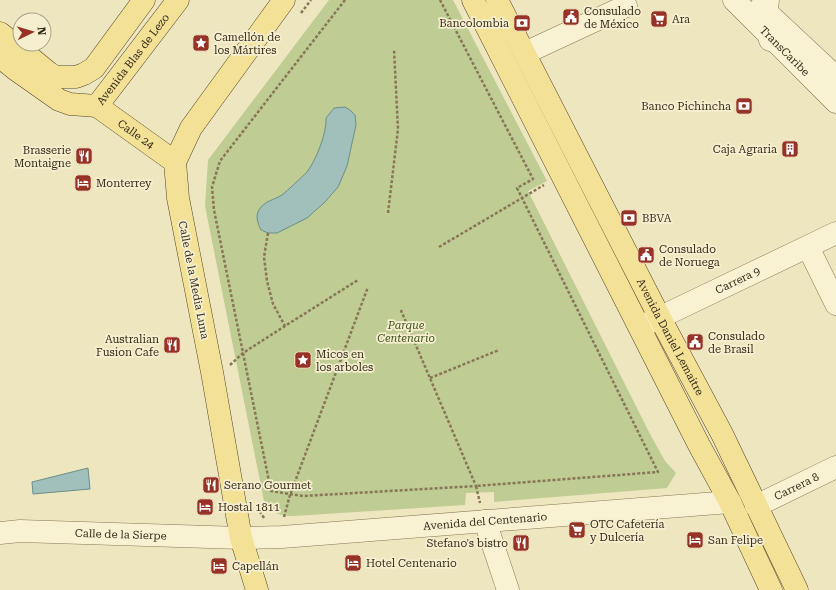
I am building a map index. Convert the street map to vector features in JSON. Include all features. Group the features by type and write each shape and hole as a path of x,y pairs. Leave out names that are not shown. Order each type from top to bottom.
{"main road":[{"path":"0,33 49,73 61,77 76,77 94,68 144,0"},
{"name":"Avenida Blas de Lezo","path":"0,57 59,100 70,104 97,106 178,0"},
{"name":"Calle de la Media Luna","path":"256,590 241,538 224,370 178,198 175,162 191,128 284,0"},
{"name":"Avenida Daniel Lemaitre","path":"473,0 699,445 730,502 772,590"},
{"name":"Avenida Daniel Lemaitre","path":"497,0 660,318 722,434 797,590"},
{"name":"Calle 24","path":"97,106 175,162"}],"street":[{"name":"TransCaribe","path":"734,0 836,102"},
{"path":"763,4 768,34 782,61 836,117"},
{"name":"TransCaribe","path":"763,4 836,77"},
{"path":"524,53 626,6"},
{"name":"Carrera 9","path":"640,328 836,234"},
{"path":"808,247 836,304"},
{"name":"Carrera 8","path":"756,506 836,467"},
{"name":"Avenida del Centenario","path":"241,538 283,530 485,521 730,502"},
{"path":"485,521 508,590"},
{"name":"Calle de la Sierpe","path":"0,533 20,531 241,538"}],"path":[{"path":"297,19 311,0"},
{"path":"345,0 220,161 212,187 214,210 271,491 303,496 476,486 658,472 517,188 533,179 440,0"},
{"path":"388,213 398,129 394,49"},
{"path":"439,247 562,174"},
{"path":"268,233 264,257 266,281 273,304 285,326"},
{"path":"224,370 243,353 358,280"},
{"path":"283,530 284,516 290,494 368,287"},
{"path":"400,308 476,486 485,521"},
{"path":"430,378 499,350"},
{"path":"257,505 264,518 273,522 283,530"}],"green space":[{"name":"Parque Centenario","path":"329,0 453,0 547,181 528,191 650,434 665,461 676,473 667,488 494,502 494,492 466,493 465,505 294,516 277,513 264,501 205,206 208,160"}],"water":[{"path":"345,107 355,115 356,125 347,166 338,187 325,202 307,218 277,233 268,233 261,230 257,217 261,207 282,195 307,172 314,161 320,146 325,131 326,118 334,108"},
{"path":"88,468 90,489 33,494 32,482"}],"place":[{"name":"Consulado de México","path":"571,17"},
{"name":"Ara","path":"659,19"},
{"name":"Bancolombia","path":"522,23"},
{"name":"Camellón de los Mártires","path":"201,43"},
{"name":"Banco Pichincha","path":"744,106"},
{"name":"Caja Agraria","path":"790,149"},
{"name":"Brasserie Montaigne","path":"84,156"},
{"name":"Monterrey","path":"83,183"},
{"name":"BBVA","path":"629,218"},
{"name":"Consulado de Noruega","path":"646,255"},
{"name":"Consulado de Brasil","path":"695,342"},
{"name":"Australian Fusion Cafe","path":"172,345"},
{"name":"Micos en los arboles","path":"303,360"},
{"name":"Serano Gourmet","path":"211,485"},
{"name":"Hostal 1811","path":"205,507"},
{"name":"OTC Cafetería y Dulcería","path":"577,530"},
{"name":"San Felipe","path":"695,540"},
{"name":"Stefano's bistro","path":"521,543"},
{"name":"Hotel Centenario","path":"353,563"},
{"name":"Capellán","path":"219,566"}]}
